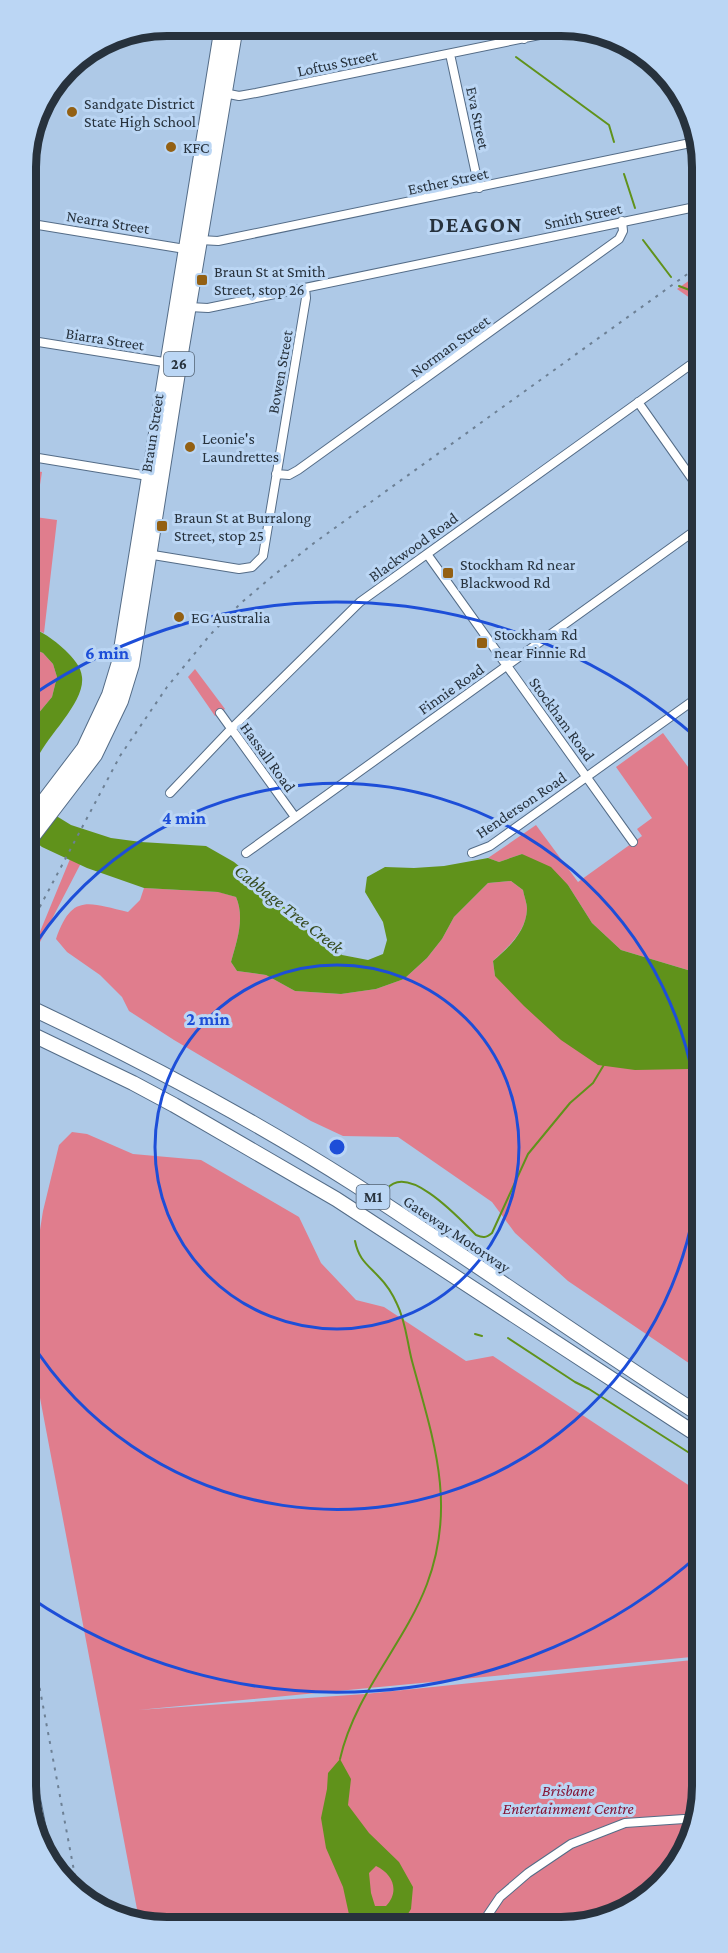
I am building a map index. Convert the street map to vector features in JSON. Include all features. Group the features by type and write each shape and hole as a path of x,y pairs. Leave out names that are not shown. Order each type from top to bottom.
{"highway":[{"name":"Braun Street","path":"142,553 148,476 173,364 189,307 200,240 218,89 221,36"},
{"name":"Braun Street","path":"49,806 95,755 115,698 119,662 142,553 173,364 185,249 218,89 233,36"},
{"name":"26","path":"36,816 49,806"},
{"name":"26","path":"36,828 49,806"},
{"name":"Gateway Motorway","path":"36,1010 163,1073 354,1184 692,1409"},
{"name":"M1","path":"36,1036 143,1088 336,1199 692,1431"}],"street":[{"name":"Loftus Street","path":"218,89 239,96 538,36"},
{"name":"Eva Street","path":"450,54 479,188"},
{"name":"Esther Street","path":"200,240 218,241 689,143"},
{"name":"Smith Street","path":"189,307 208,308 692,208"},
{"name":"Norman Street","path":"276,474 289,475 298,470 556,286 619,239 623,231 622,221"},
{"name":"Nearra Street","path":"36,225 185,249"},
{"name":"Bowen Street","path":"142,553 239,569 256,565 265,550 306,298 305,288"},
{"name":"Biarra Street","path":"36,342 173,364"},
{"name":"Blackwood Road","path":"170,793 231,729 353,609 692,364"},
{"path":"638,402 692,479"},
{"path":"36,458 148,476"},
{"name":"Finnie Road","path":"246,853 692,533"},
{"name":"Stockham Road","path":"427,554 633,842"},
{"name":"Henderson Road","path":"472,853 490,846 692,701"},
{"name":"Hassall Road","path":"220,713 295,817"},
{"path":"487,1917 502,1896 528,1873 571,1844 625,1823 688,1820"}],"green space":[{"path":"692,279 692,299 677,289"},
{"path":"36,471 42,472 36,511"},
{"path":"36,517 57,520 44,633 36,630"},
{"path":"36,650 43,653 53,664 57,677 52,697 36,716"},
{"path":"195,669 225,709 215,716 188,677"},
{"path":"663,733 692,772 692,971 621,950 592,923 568,885 522,854 499,862 488,858 536,825 578,882 642,836 637,829 652,818 616,767"},
{"path":"70,859 81,863 36,948 36,941"},
{"path":"511,881 523,890 527,907 520,932 493,961 495,976 688,1069 692,1067 692,1365 568,1281 515,1233 492,1202 398,1137 343,1136 311,1121 129,1011 122,997 100,975 67,952 56,939 68,914 83,905 92,904 128,912 140,900 144,888 219,892 236,897 239,905 239,930 231,962 237,971 266,975 295,991 341,994 376,989 404,979 427,958 442,939 454,917 488,883"},
{"name":"Brisbane Entertainment Centre","path":"72,1132 87,1134 133,1154 201,1160 299,1217 321,1263 356,1300 384,1307 466,1361 493,1356 692,1487 692,1657 138,1710 365,1694 692,1660 692,1794 688,1820 670,1859 654,1879 641,1890 603,1910 569,1917 159,1917 138,1913 36,1377 36,1255 43,1211 59,1145"}],"water":[{"path":"36,629 56,642 74,659 82,677 78,697 36,761 36,716 52,697 57,677 53,664 43,653 36,650"},
{"name":"Cabbage Tree Creek","path":"36,803 71,825 111,838 206,846 234,862 293,911 315,935 342,955 368,960 383,954 387,940 383,922 365,892 367,877 385,867 444,866 488,858 499,862 522,854 551,867 568,885 592,923 621,950 692,971 692,1067 635,1070 598,1065 561,1040 524,1006 495,976 493,961 516,938 526,917 527,907 523,890 511,881 488,883 454,917 442,939 427,958 404,979 376,989 341,994 295,991 266,975 237,971 231,962 240,921 236,897 218,892 144,888 87,868 36,842"},
{"path":"340,1759 351,1779 348,1805 369,1833 399,1862 413,1887 411,1909 406,1917 350,1917 343,1887 326,1848 321,1818 328,1773","holes":["376,1866 387,1874 393,1883 393,1895 386,1906 375,1906 369,1873"]}],"waterway":[{"path":"516,57 609,125 614,142"},
{"path":"624,174 635,208"},
{"path":"643,240 671,277"},
{"path":"679,286 692,291"},
{"path":"387,1189 396,1183 408,1183 420,1187 446,1206 476,1235 488,1236 492,1233 528,1154 570,1103 593,1083 605,1063"},
{"path":"340,1759 357,1712 406,1628 427,1584 436,1555 441,1499 434,1445 402,1318 391,1293 361,1257 355,1241"},
{"path":"475,1334 482,1336"},
{"path":"508,1338 692,1455"}],"railway":[{"path":"36,914 120,756 167,687 210,635 241,603 314,543 692,271"},
{"path":"36,1669 76,1881"}],"place":[{"name":"Sandgate District State High School","path":"72,112"},
{"name":"KFC","path":"171,147"},
{"name":"Braun St at Smith Street, stop 26","path":"202,280"},
{"name":"Leonie's Laundrettes","path":"190,447"},
{"name":"Braun St at Burralong Street, stop 25","path":"162,526"},
{"name":"Stockham Rd near Blackwood Rd","path":"448,573"},
{"name":"EG Australia","path":"179,617"},
{"name":"Stockham Rd near Finnie Rd","path":"482,643"}],"district":[{"name":"DEAGON","path":"476,224"}]}
